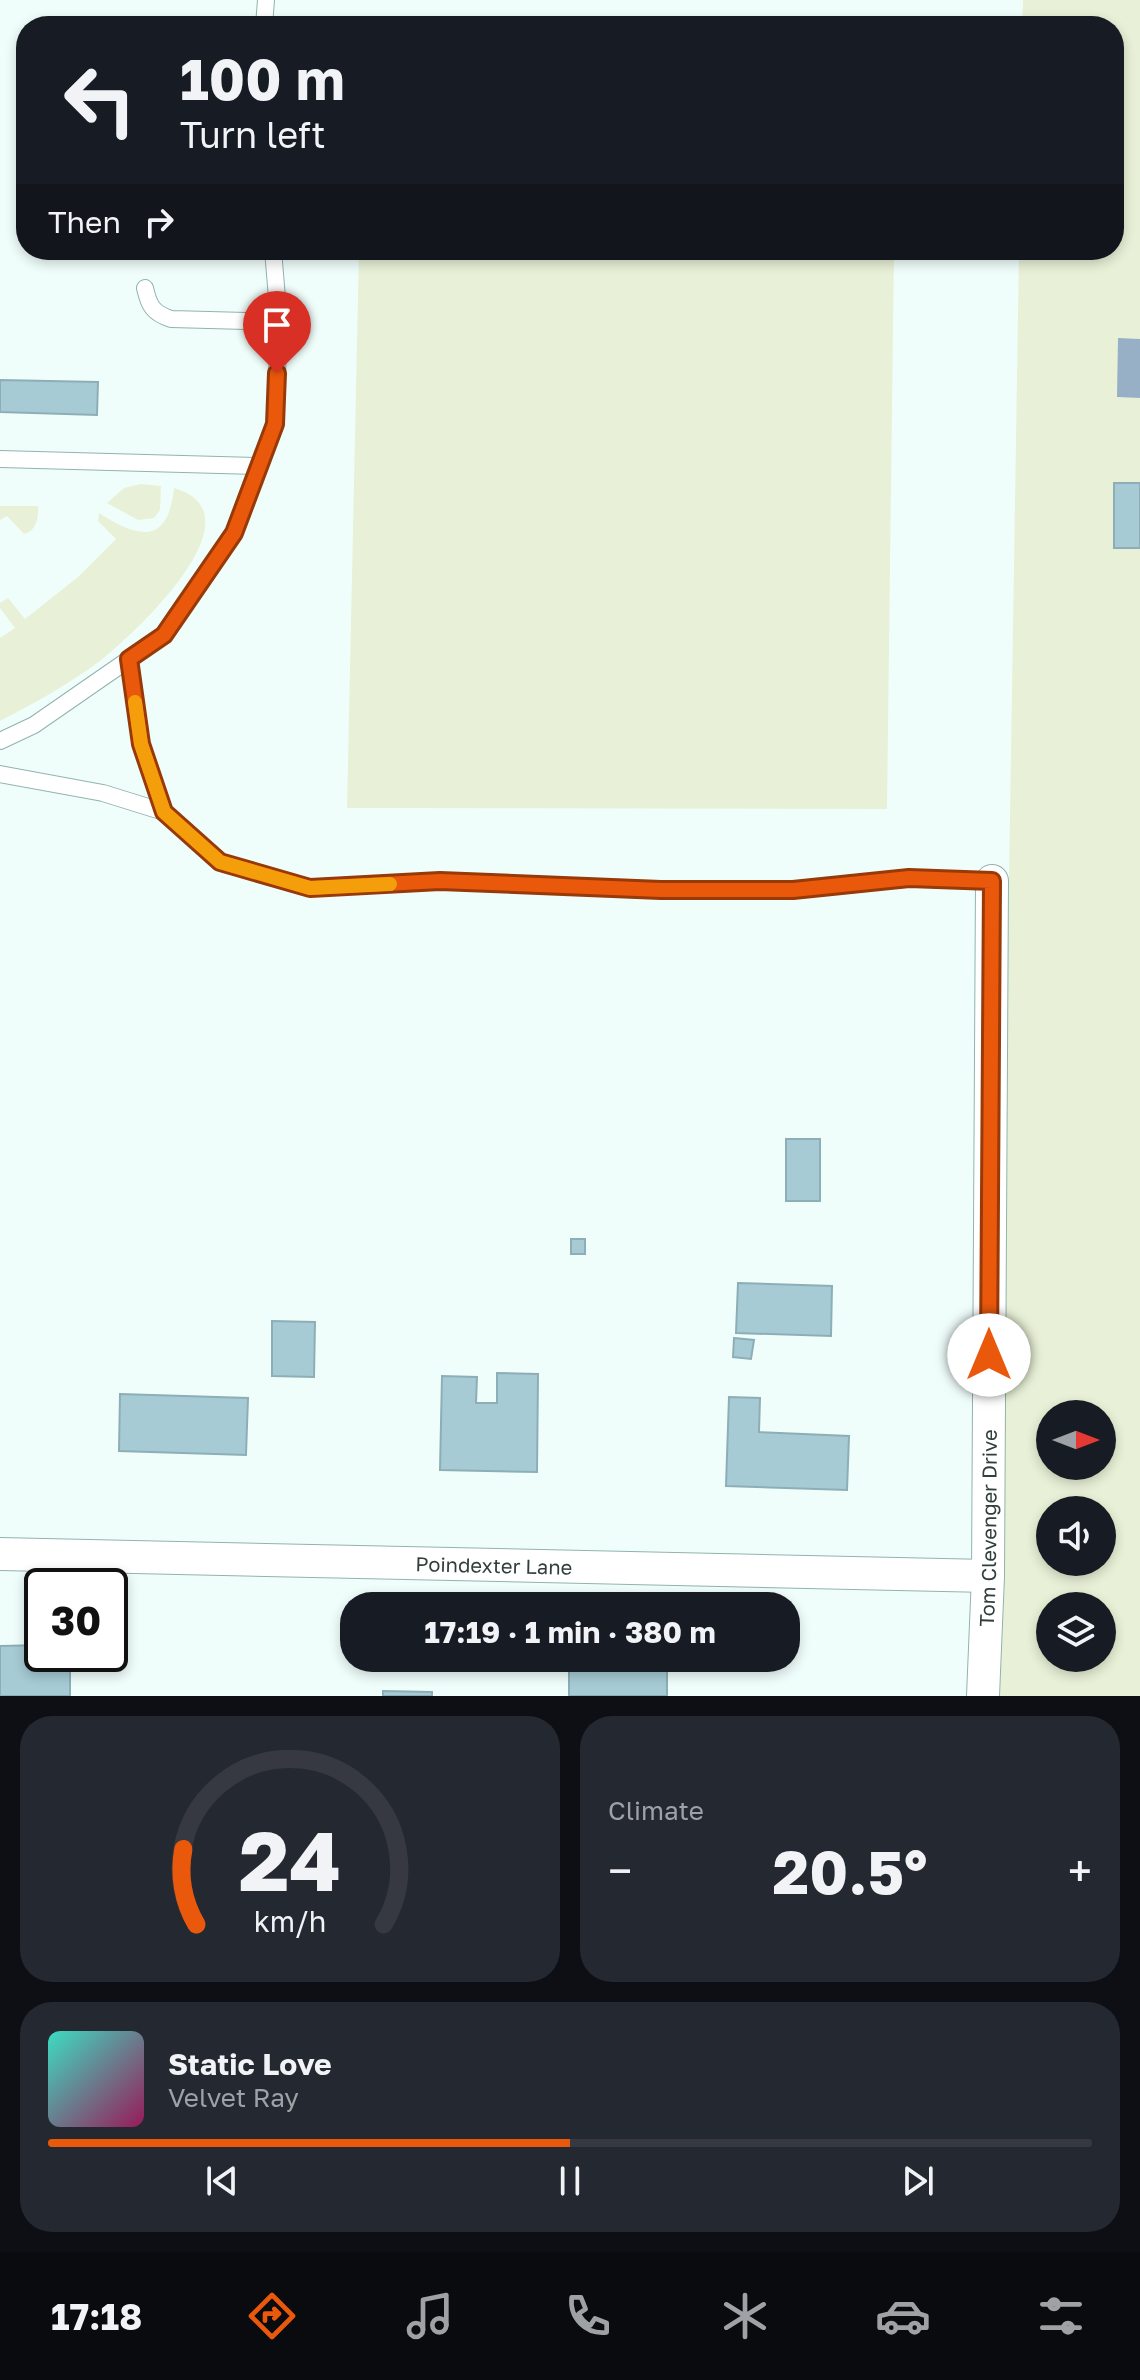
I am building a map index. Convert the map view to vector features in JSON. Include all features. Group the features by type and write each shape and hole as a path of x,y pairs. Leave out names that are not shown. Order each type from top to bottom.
{"street":[{"name":"Tom Clevenger Drive","path":"983,1696 988,1576 992,881"},
{"name":"Poindexter Lane","path":"0,1554 988,1576"}],"lane":[{"path":"0,741 34,725 164,635 234,533 275,424 279,322 274,260"},
{"path":"145,288 149,305 157,314 171,319 279,322"},
{"path":"0,459 259,466"},
{"path":"129,659 141,744 164,812"},
{"path":"0,774 103,793 164,812 220,862 310,888 440,881 661,890 793,890 909,878 992,881"}],"green space":[{"path":"1023,0 1140,0 1140,1696 996,1696 1019,260 1124,260 1124,16 1022,16"},
{"path":"359,260 894,260 887,809 347,808"},
{"path":"141,484 161,486 160,510 154,518 138,520 107,503 124,488"},
{"path":"174,488 198,502 205,522 199,548 183,575 138,627 100,661 52,693 0,721 0,638 15,628 0,608 0,603 8,598 25,619 78,577 116,539 98,521 99,513 126,528 149,532 165,520"},
{"path":"0,506 38,506 34,527 24,534 7,516 0,520"}],"water":[{"path":"1118,338 1140,339 1140,398 1117,397"}],"building":[{"path":"0,380 98,382 97,415 0,412"},
{"path":"1114,483 1140,483 1140,548 1114,548"},
{"path":"786,1139 820,1139 820,1201 786,1201"},
{"path":"571,1239 585,1239 585,1254 571,1254"},
{"path":"738,1283 832,1286 831,1336 736,1333"},
{"path":"272,1321 315,1322 314,1377 272,1376"},
{"path":"734,1338 754,1340 751,1359 733,1357"},
{"path":"497,1373 538,1374 537,1472 440,1470 442,1376 477,1377 476,1403 497,1403"},
{"path":"120,1394 248,1398 246,1455 119,1451"},
{"path":"729,1397 760,1398 759,1432 849,1436 847,1490 726,1486"},
{"path":"24,1645 24,1672 70,1672 70,1696 0,1696 0,1646"},
{"path":"569,1672 667,1672 667,1696 569,1696"},
{"path":"383,1691 432,1692 432,1696 383,1696"}],"slow traffic":[{"path":"135,702 141,744 164,812 220,862 310,888 390,884"}],"route":[{"path":"277,373 275,424 234,533 164,635 129,659 141,744 164,812 220,862 310,888 440,881 661,890 793,890 909,878 992,881 989,1355"}]}
